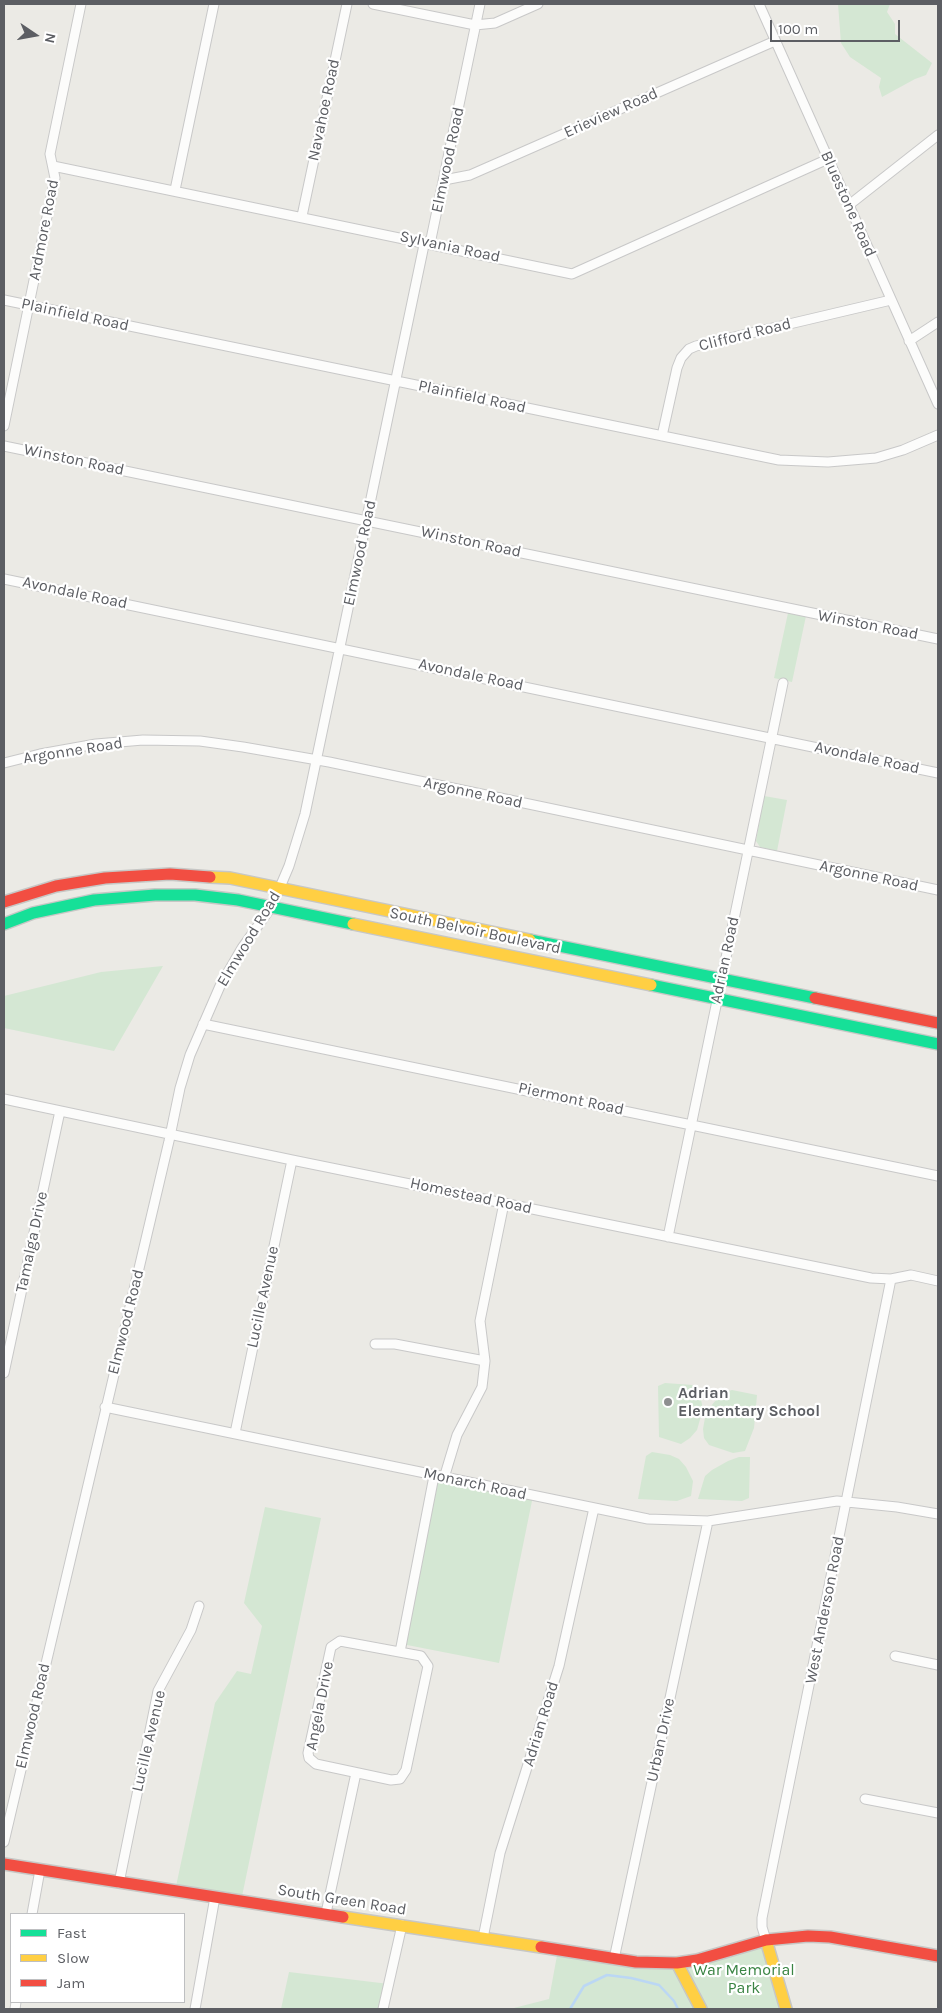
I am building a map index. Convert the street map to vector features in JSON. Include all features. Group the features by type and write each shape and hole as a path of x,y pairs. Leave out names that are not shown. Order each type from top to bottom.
{"street":[{"name":"Ardmore Road","path":"4,426 55,178 50,154 81,4"},
{"path":"175,190 214,4"},
{"name":"Navahoe Road","path":"302,216 347,4"},
{"path":"373,4 476,25 495,23 538,4"},
{"name":"Elmwood Road","path":"4,1842 105,1407 171,1134 180,1088 203,1024 220,986 242,948 272,906 297,843 318,760 339,648 424,246 432,239 480,4"},
{"name":"Bluestone Road","path":"759,4 938,404"},
{"name":"Erieview Road","path":"444,180 470,175 776,41"},
{"path":"849,205 938,135"},
{"name":"Sylvania Road","path":"53,166 427,242 572,274 828,159"},
{"name":"Plainfield Road","path":"4,300 760,457 815,462 855,460 886,456 938,435"},
{"name":"Clifford Road","path":"662,436 677,368 681,358 689,349 891,300"},
{"path":"909,342 938,322"},
{"name":"Winston Road","path":"4,446 938,639"},
{"name":"Avondale Road","path":"4,579 938,773"},
{"name":"Adrian Road","path":"668,1237 770,738 783,683"},
{"name":"Argonne Road","path":"4,764 40,754 77,747 143,740 200,741 318,760 938,890"},
{"name":"South Belvoir Boulevard","path":"4,902 56,886 105,878 170,874 230,878 938,1023"},
{"name":"South Belvoir Boulevard","path":"4,924 64,905 94,900 138,896 195,895 272,906 938,1044"},
{"name":"Piermont Road","path":"203,1024 938,1176"},
{"name":"Homestead Road","path":"4,1099 292,1160 871,1278 891,1279 911,1276 938,1281"},
{"name":"Tamalga Drive","path":"4,1374 60,1111"},
{"name":"Lucille Avenue","path":"235,1433 292,1160"},
{"path":"444,1478 450,1452 457,1435 482,1387 485,1362 481,1316 504,1203"},
{"name":"West Anderson Road","path":"766,1940 762,1927 762,1918 891,1279"},
{"path":"374,1344 395,1344 485,1362"},
{"name":"Monarch Road","path":"105,1407 648,1519 708,1521 827,1502 847,1501 938,1514"},
{"path":"400,1652 434,1476"},
{"name":"Adrian Road","path":"484,1938 502,1846 559,1666 594,1508"},
{"name":"Urban Drive","path":"614,1959 708,1521"},
{"name":"Lucille Avenue","path":"119,1882 158,1691 190,1630 199,1606"},
{"name":"Angela Drive","path":"340,1641 400,1652 421,1656 428,1666 406,1770 403,1776 396,1781 316,1764 309,1758 308,1753 331,1647 340,1641"},
{"path":"896,1656 938,1664"},
{"path":"326,1913 356,1774"},
{"path":"865,1799 938,1813"},
{"name":"South Green Road","path":"4,1864 636,1962 677,1963 711,1957 766,1940 808,1936 830,1937 938,1956"},
{"path":"32,1913 40,1870"},
{"path":"195,2009 215,1897"},
{"path":"383,2009 402,1925"},
{"path":"766,1940 786,2009"},
{"path":"677,1963 701,2009"}],"green space":[{"path":"838,4 890,4 887,12 895,24 895,34 932,63 926,75 882,97 879,87 881,78 850,57 841,43"},
{"path":"788,613 806,616 792,682 774,678"},
{"path":"764,796 787,800 777,851 760,847 756,841"},
{"path":"163,966 114,1051 4,1028 4,996 101,972"},
{"path":"665,1383 693,1385 700,1395 703,1409 697,1430 681,1444 659,1437 658,1386"},
{"path":"732,1390 757,1395 754,1428 745,1451 733,1453 709,1445 704,1438 703,1429 706,1412 722,1393"},
{"path":"652,1452 670,1455 679,1459 686,1467 693,1481 691,1496 677,1501 638,1499 646,1456"},
{"path":"739,1457 750,1457 749,1498 742,1501 698,1499 705,1476 728,1461"},
{"path":"434,1476 533,1496 499,1663 402,1644"},
{"path":"265,1507 321,1518 241,1901 175,1891 215,1703 237,1671 251,1674 262,1626 244,1603"},
{"name":"War Memorial Park","path":"766,1940 786,2009 510,2009 549,1999 558,1950 657,1963"},
{"path":"289,1972 389,1984 384,2007 395,2009 281,2009"}],"waterway":[{"path":"570,2009 584,1986 607,1975 631,1978 659,1985 674,2001 678,2009"}],"traffic: fast":[{"path":"4,924 33,913 94,900 155,895 195,895 238,900 353,924"},
{"path":"530,940 815,998"},
{"path":"651,985 938,1044"}],"traffic: slow":[{"path":"210,877 230,878 530,940"},
{"path":"353,924 651,985"},
{"path":"343,1917 541,1947"},
{"path":"766,1940 786,2009"},
{"path":"677,1963 701,2009"}],"traffic: jam":[{"path":"4,902 56,886 105,878 170,874 210,877"},
{"path":"815,998 938,1023"},
{"path":"4,1864 343,1917"},
{"path":"541,1947 636,1962 677,1963 697,1960 766,1940 808,1936 830,1937 938,1956"}],"place":[{"name":"Adrian Elementary School","path":"668,1402"}]}
